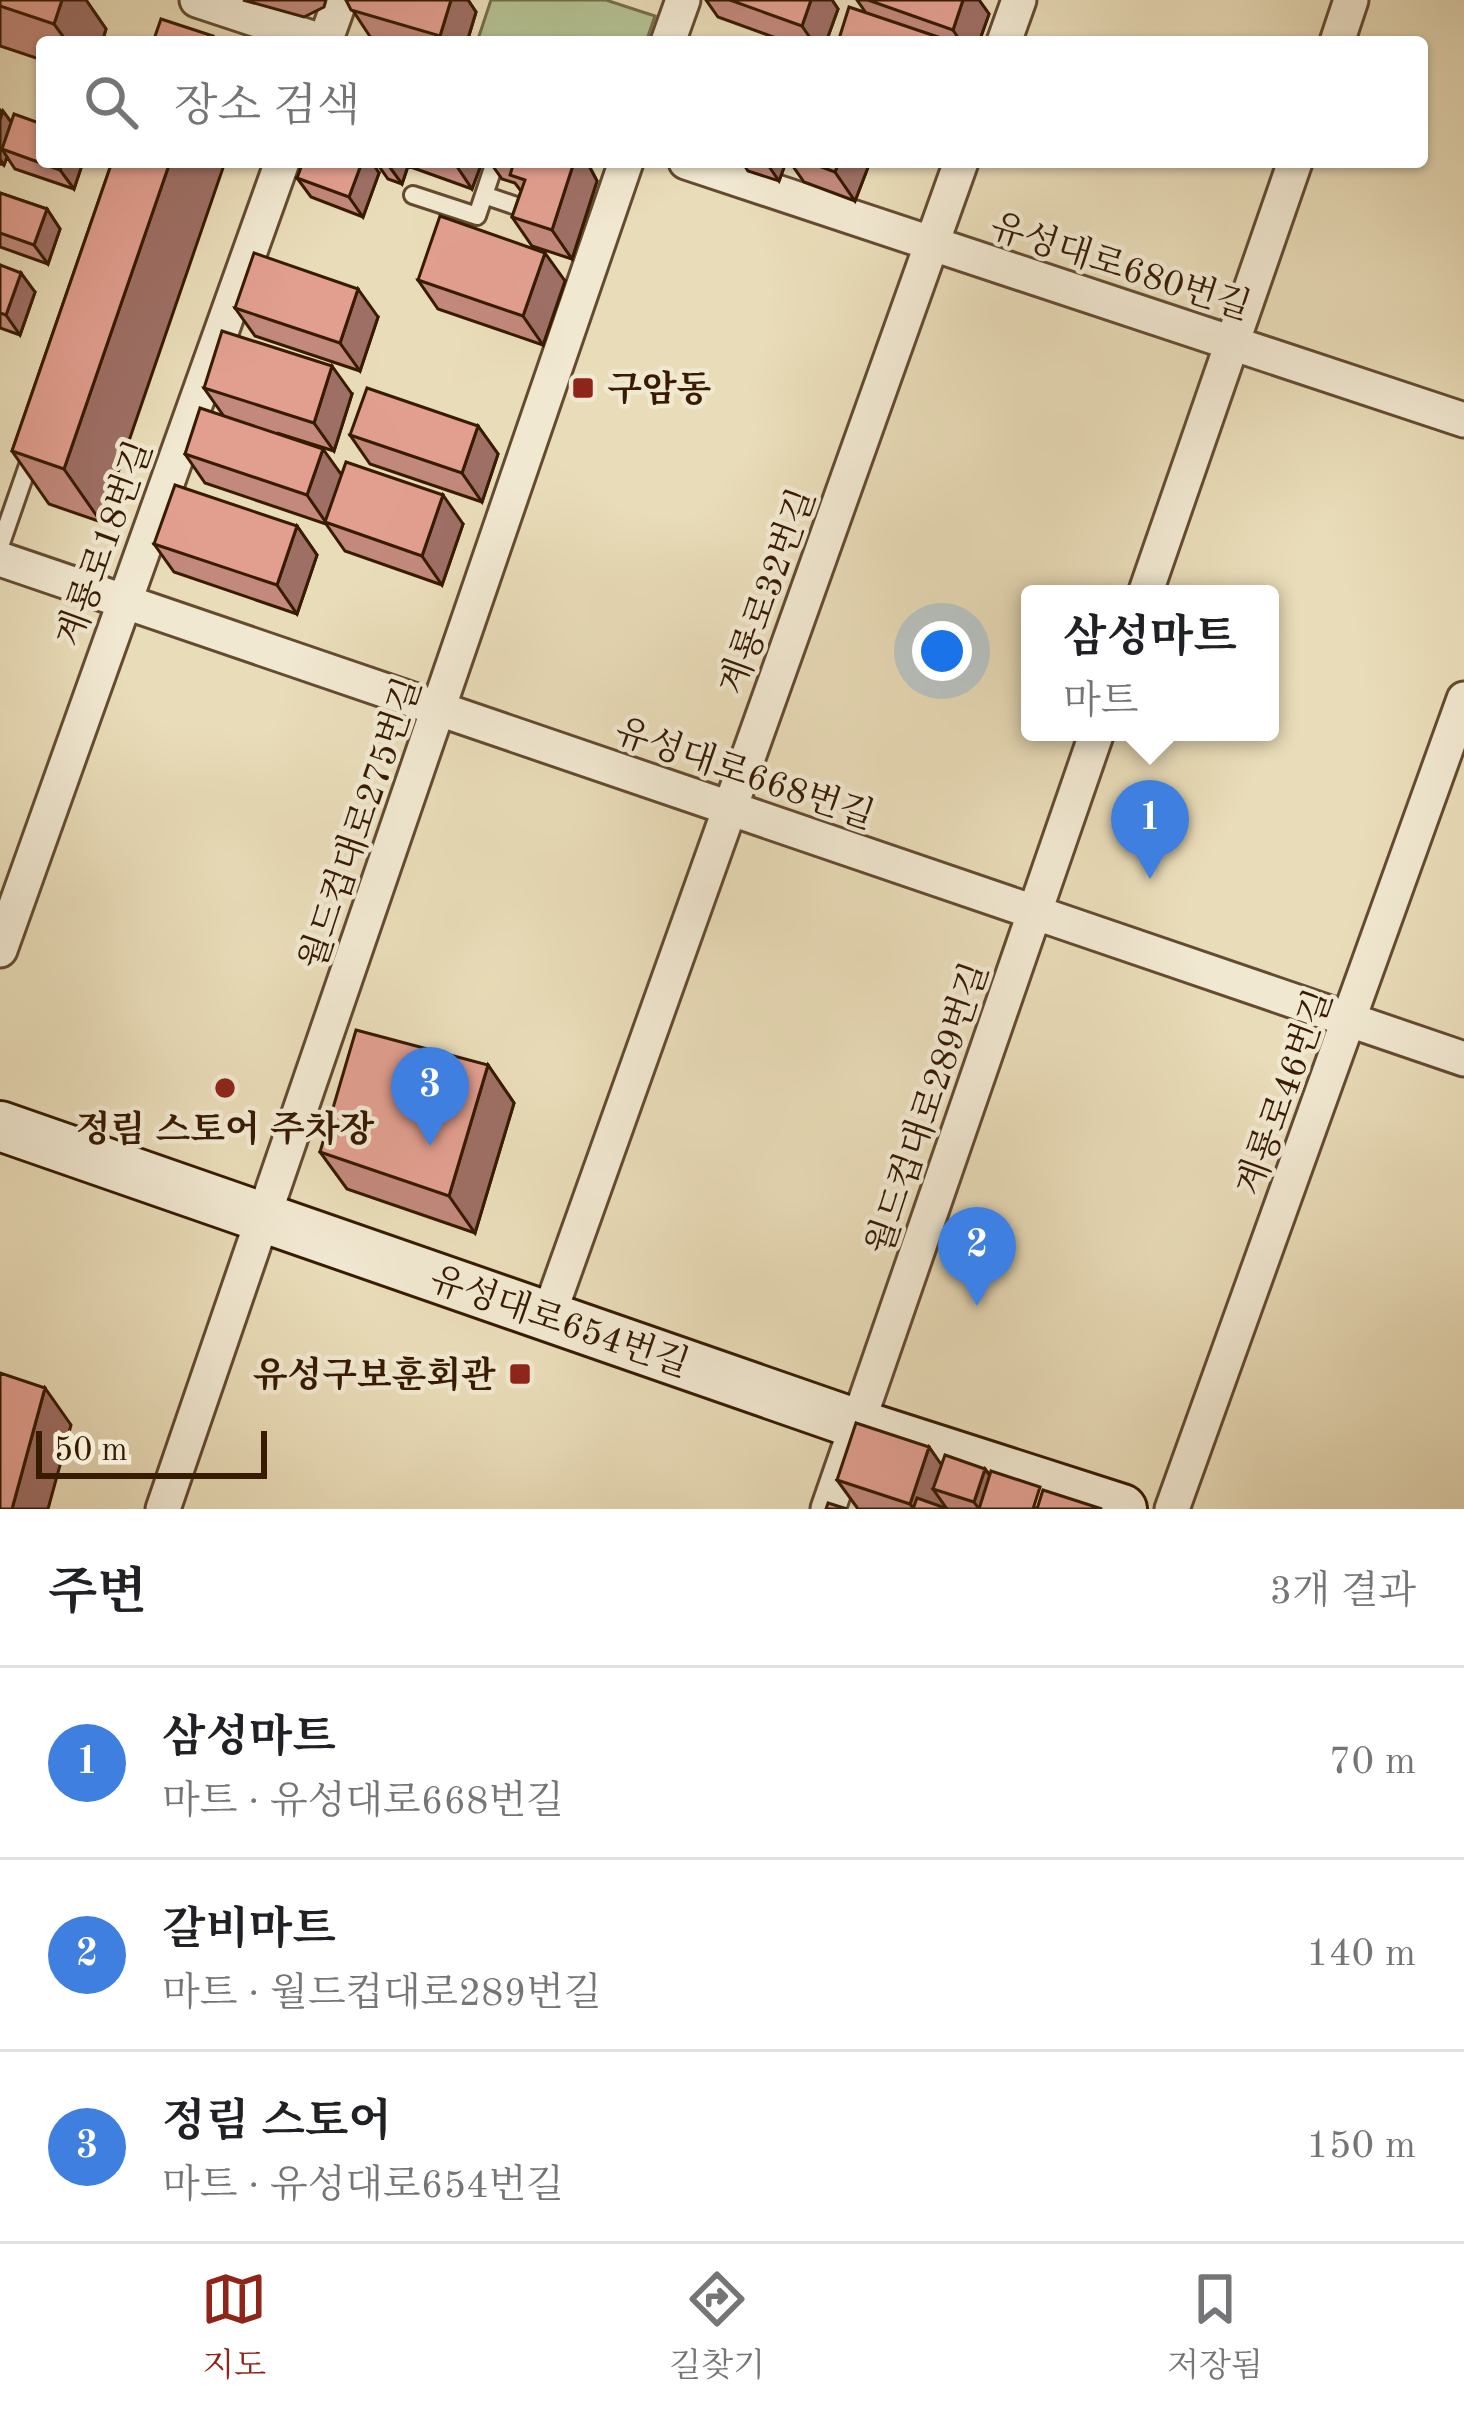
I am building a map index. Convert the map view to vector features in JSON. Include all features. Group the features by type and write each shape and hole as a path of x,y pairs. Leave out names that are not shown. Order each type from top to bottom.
{"street":[{"path":"197,0 307,36"},
{"path":"327,36 340,0"},
{"path":"670,36 683,0"},
{"path":"1006,36 1019,0"},
{"path":"1339,36 1352,0"},
{"name":"계룡로18번길","path":"0,950 280,168"},
{"name":"월드컵대로275번길","path":"163,1509 624,168"},
{"name":"유성대로680번길","path":"704,168 1464,420"},
{"name":"계룡로32번길","path":"548,1317 959,168"},
{"path":"1148,585 1293,168"},
{"name":"유성대로668번길","path":"0,559 1464,1059"},
{"name":"계룡로46번길","path":"1172,1509 1464,699"},
{"name":"월드컵대로289번길","path":"828,1509 1094,741"},
{"name":"유성대로654번길","path":"0,1126 265,1214 857,1424 1122,1509"}],"lane":[{"path":"413,195 477,216 493,168"},
{"path":"484,195 525,209"},
{"path":"0,546 40,433"}],"green space":[{"path":"491,0 606,0 655,16 648,36 479,36"}],"building":[{"path":"0,0 62,0 54,24 0,6"},
{"path":"346,0 451,0 440,36 351,10"},
{"path":"730,0 811,0 802,26"},
{"path":"868,0 963,0 953,30"},
{"path":"849,7 935,36 840,36"},
{"path":"161,19 213,36 155,36"},
{"path":"14,114 36,122 36,161 2,149"},
{"path":"110,168 168,168 64,469 12,451"},
{"path":"301,168 360,168 349,197 297,178"},
{"path":"512,168 572,168 552,230 512,217 525,180 510,175"},
{"path":"0,193 47,209 34,245 0,233"},
{"path":"440,216 545,253 523,316 418,280"},
{"path":"254,253 358,289 340,343 235,308"},
{"path":"0,265 21,273 6,315 0,313"},
{"path":"222,331 332,366 314,423 204,388"},
{"path":"367,388 478,426 462,473 350,435"},
{"path":"200,408 323,449 307,495 185,454"},
{"path":"346,462 443,495 422,556 325,522"},
{"path":"175,485 297,526 277,585 154,544"},
{"path":"356,1030 488,1065 449,1196 320,1152"},
{"path":"0,1373 45,1388 12,1509 0,1509"},
{"path":"856,1423 929,1447 910,1504 837,1480"},
{"path":"945,1455 985,1469 974,1502 933,1489"},
{"path":"991,1471 1040,1487 1033,1509 979,1509"},
{"path":"1043,1490 1102,1509 1037,1509"},
{"path":"917,1498 948,1509 913,1509"}],"place":[{"name":"구암동","path":"583,388"},
{"name":"삼성마트","path":"1150,879"},
{"name":"정림 스토어 주차장","path":"225,1088"},
{"name":"정림 스토어","path":"430,1146"},
{"name":"갈비마트","path":"977,1306"},
{"name":"유성구보훈회관","path":"520,1374"}]}
